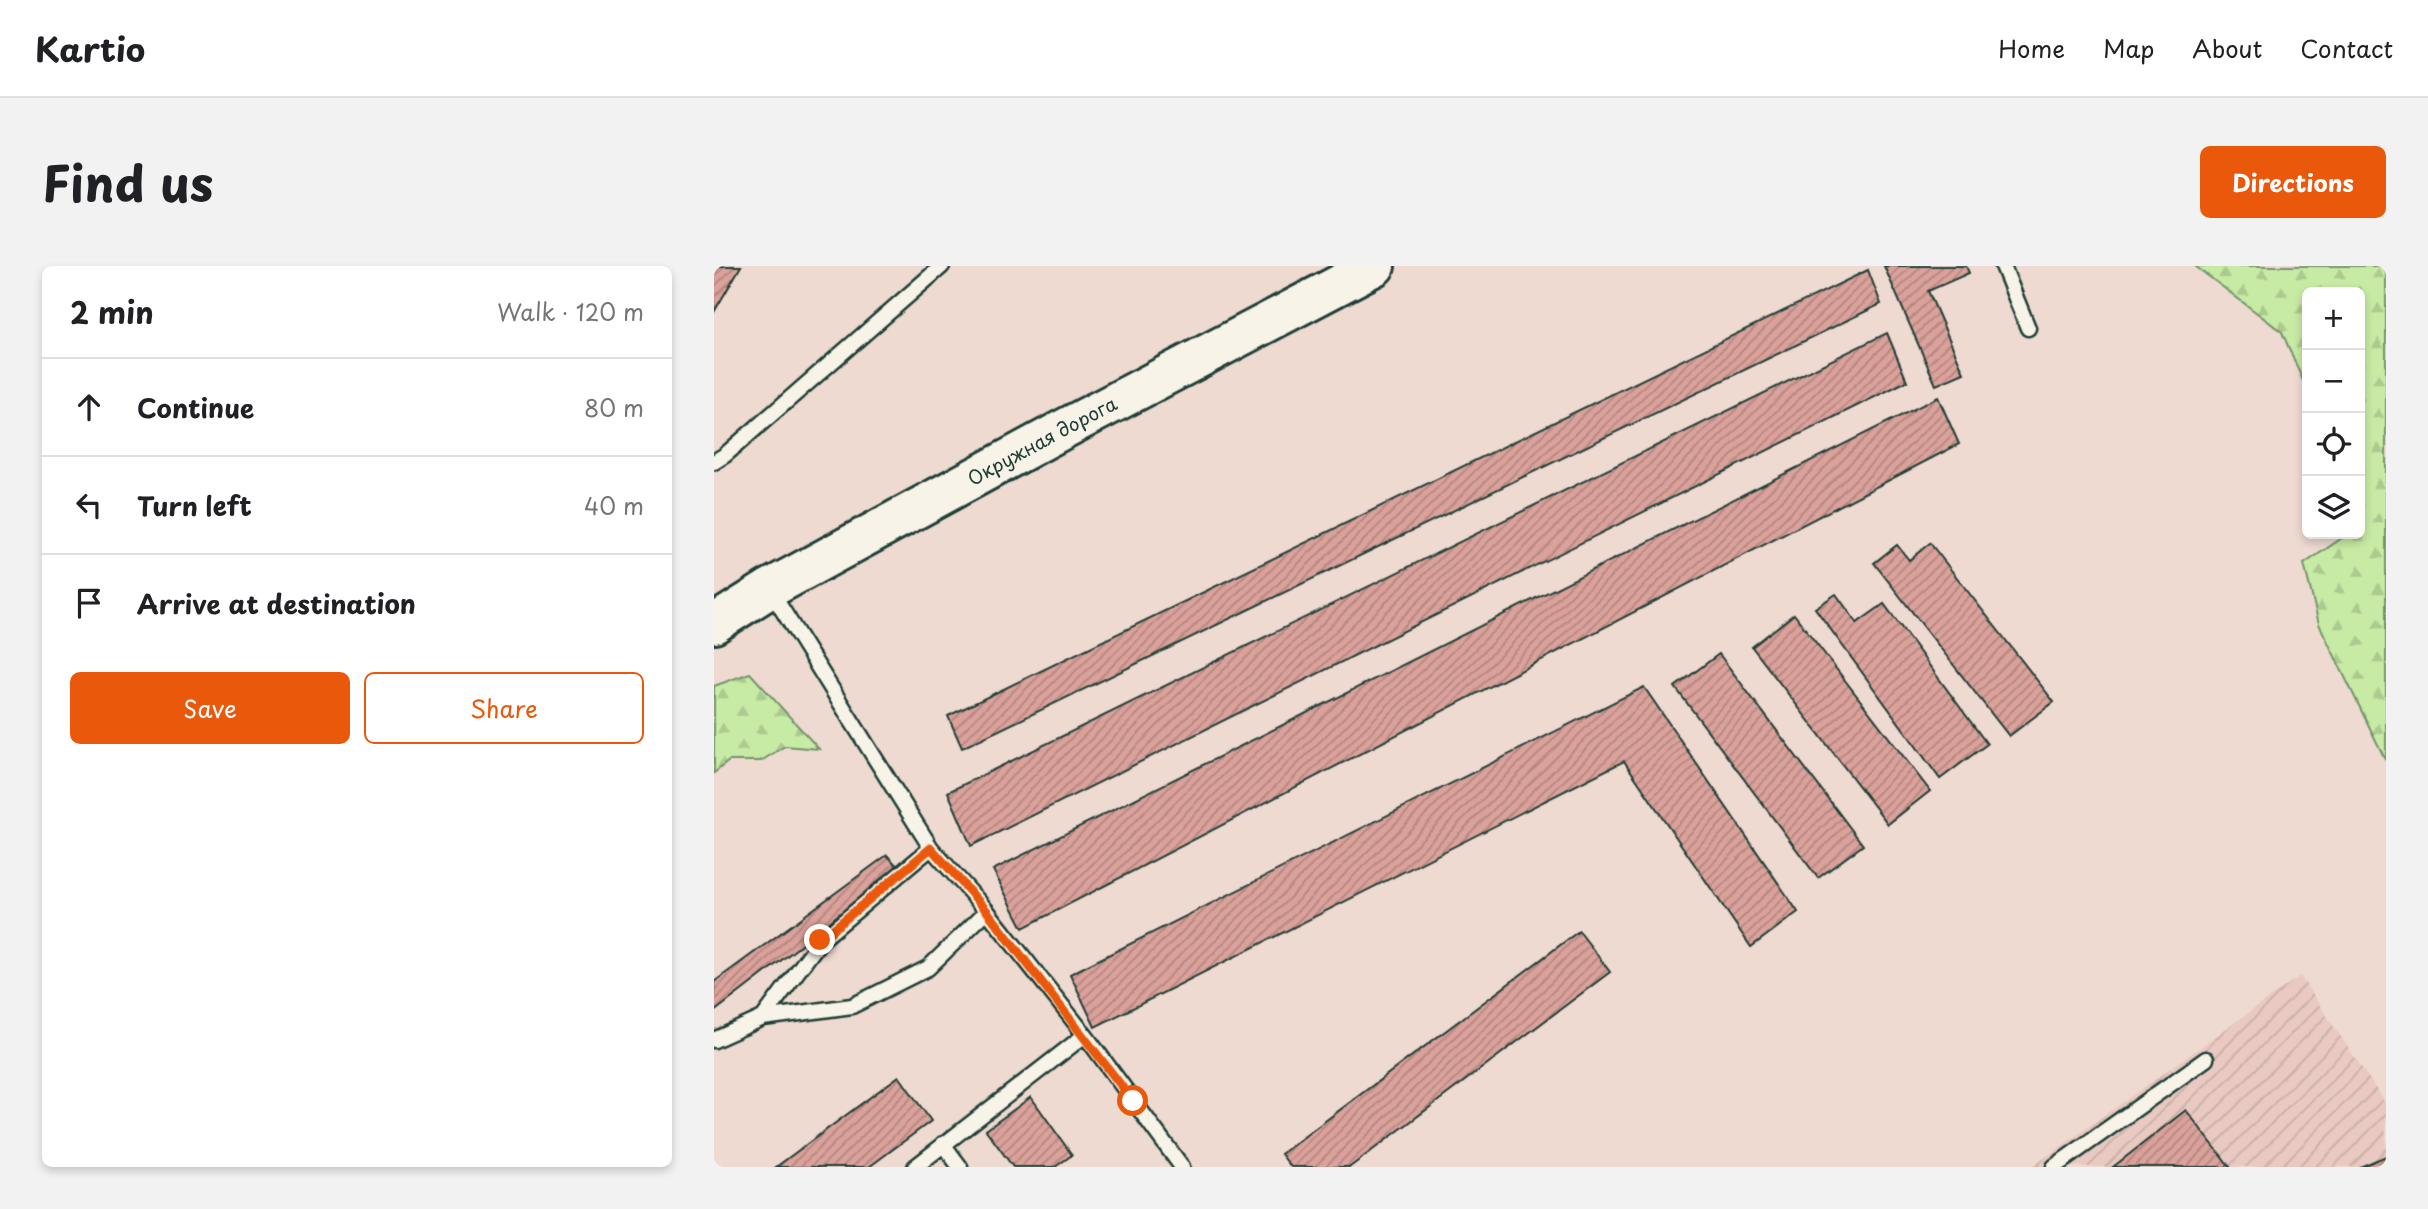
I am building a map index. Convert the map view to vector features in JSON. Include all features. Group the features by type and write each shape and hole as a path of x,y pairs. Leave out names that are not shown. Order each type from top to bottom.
{"highway":[{"name":"Окружная дорога","path":"714,624 769,589 1375,266"}],"lane":[{"path":"714,461 725,455 942,266"},
{"path":"2003,266 2028,328"},
{"path":"769,589 931,848 987,911 1085,1035 1182,1167"},
{"path":"763,1018 820,940 931,848"},
{"path":"714,1040 763,1018 852,1006 928,968 987,911"},
{"path":"915,1167 1085,1035"},
{"path":"2054,1167 2206,1059"},
{"path":"943,1144 960,1167"}],"shaded area":[{"path":"2300,976 2386,1104 2386,1167 2032,1167"}],"green space":[{"path":"2195,266 2386,266 2386,761 2319,624 2304,564 2341,539 2365,539 2365,287 2302,287 2302,378 2282,332"},
{"path":"750,673 819,749 785,746 761,761 729,761 714,773 714,686"}],"building":[{"path":"714,266 741,266 714,312"},
{"path":"1884,266 1966,266 1969,273 1928,291 1964,373 1936,385"},
{"path":"1868,270 1881,304 962,748 948,716"},
{"path":"1887,333 1907,381 971,846 948,792"},
{"path":"1938,397 1959,444 1023,928 993,870"},
{"path":"1930,543 2054,702 2009,736 1874,563 1897,545 1909,560"},
{"path":"1836,594 1857,623 1884,604 1987,744 1940,779 1815,608"},
{"path":"1794,614 1930,791 1888,824 1752,647"},
{"path":"1719,654 1863,845 1818,878 1675,687"},
{"path":"1644,687 1798,912 1751,947 1624,761 1095,1027 1070,974"},
{"path":"887,855 900,869 714,1012 714,982"},
{"path":"1579,931 1610,972 1350,1167 1291,1167 1281,1154"},
{"path":"899,1076 931,1121 869,1167 776,1167"},
{"path":"1031,1097 1072,1155 1055,1167 1013,1167 986,1130"},
{"path":"2186,1110 2230,1167 2113,1167"},
{"path":"2386,1156 2386,1167 2360,1167"}],"route":[{"path":"820,940 931,848 987,911 1085,1035 1133,1101"}]}
